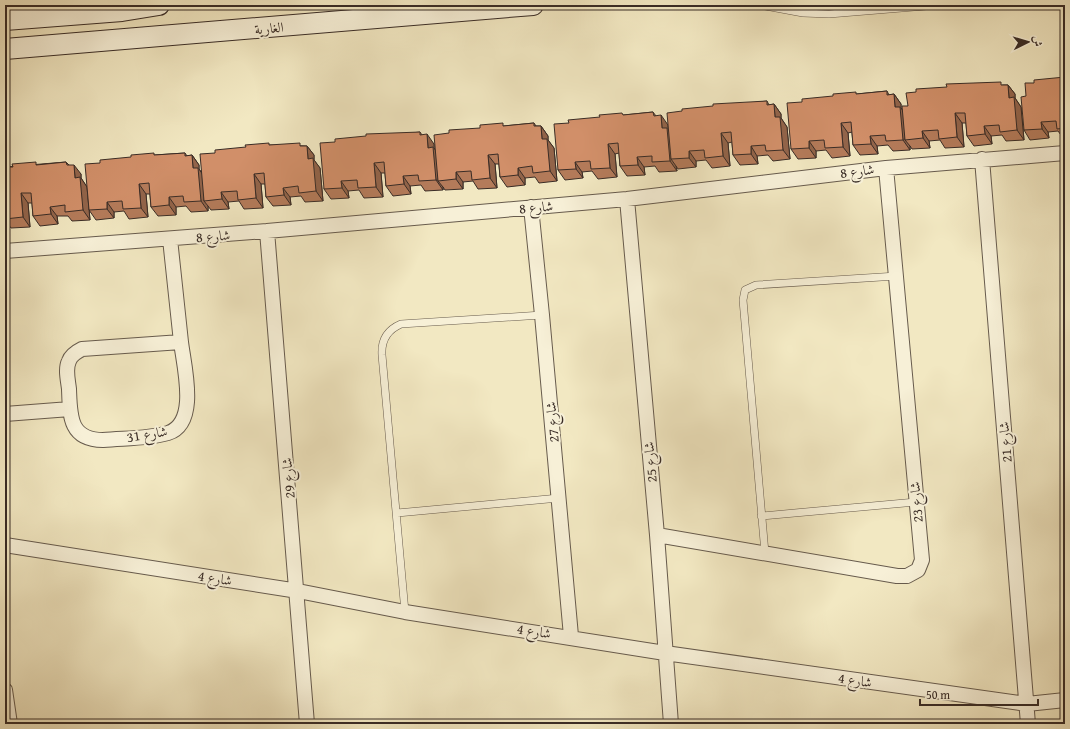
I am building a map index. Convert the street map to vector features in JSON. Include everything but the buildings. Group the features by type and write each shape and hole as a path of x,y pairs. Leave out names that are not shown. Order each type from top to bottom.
{"main road":[{"path":"5,20 122,11 159,5"},
{"name":"الغارية","path":"5,49 532,5"}],"street":[{"name":"شارع 8","path":"5,251 170,239 627,200 886,168 1065,153"},
{"name":"شارع 21","path":"982,159 1028,724"},
{"name":"شارع 23","path":"657,535 897,576 907,576 918,570 922,560 886,168"},
{"name":"شارع 25","path":"627,200 657,535 671,724"},
{"name":"شارع 27","path":"531,207 571,636"},
{"name":"شارع 29","path":"267,231 298,591 307,724"},
{"name":"شارع 31","path":"170,239 188,407 185,418 169,433 94,440 79,432 74,425 70,409 67,367 69,361 77,352 88,349 181,342"},
{"path":"5,414 70,409"},
{"name":"شارع 4","path":"5,545 298,591 405,612 571,636 665,653 1027,704 1065,700"},
{"path":"5,690 10,724"}],"lane":[{"path":"759,5 816,14 938,5"},
{"path":"765,553 743,300 745,290 756,286 897,276"},
{"path":"405,612 382,355 384,339 388,332 394,327 409,323 542,315"},
{"path":"397,513 559,498"},
{"path":"761,516 916,502"}]}
